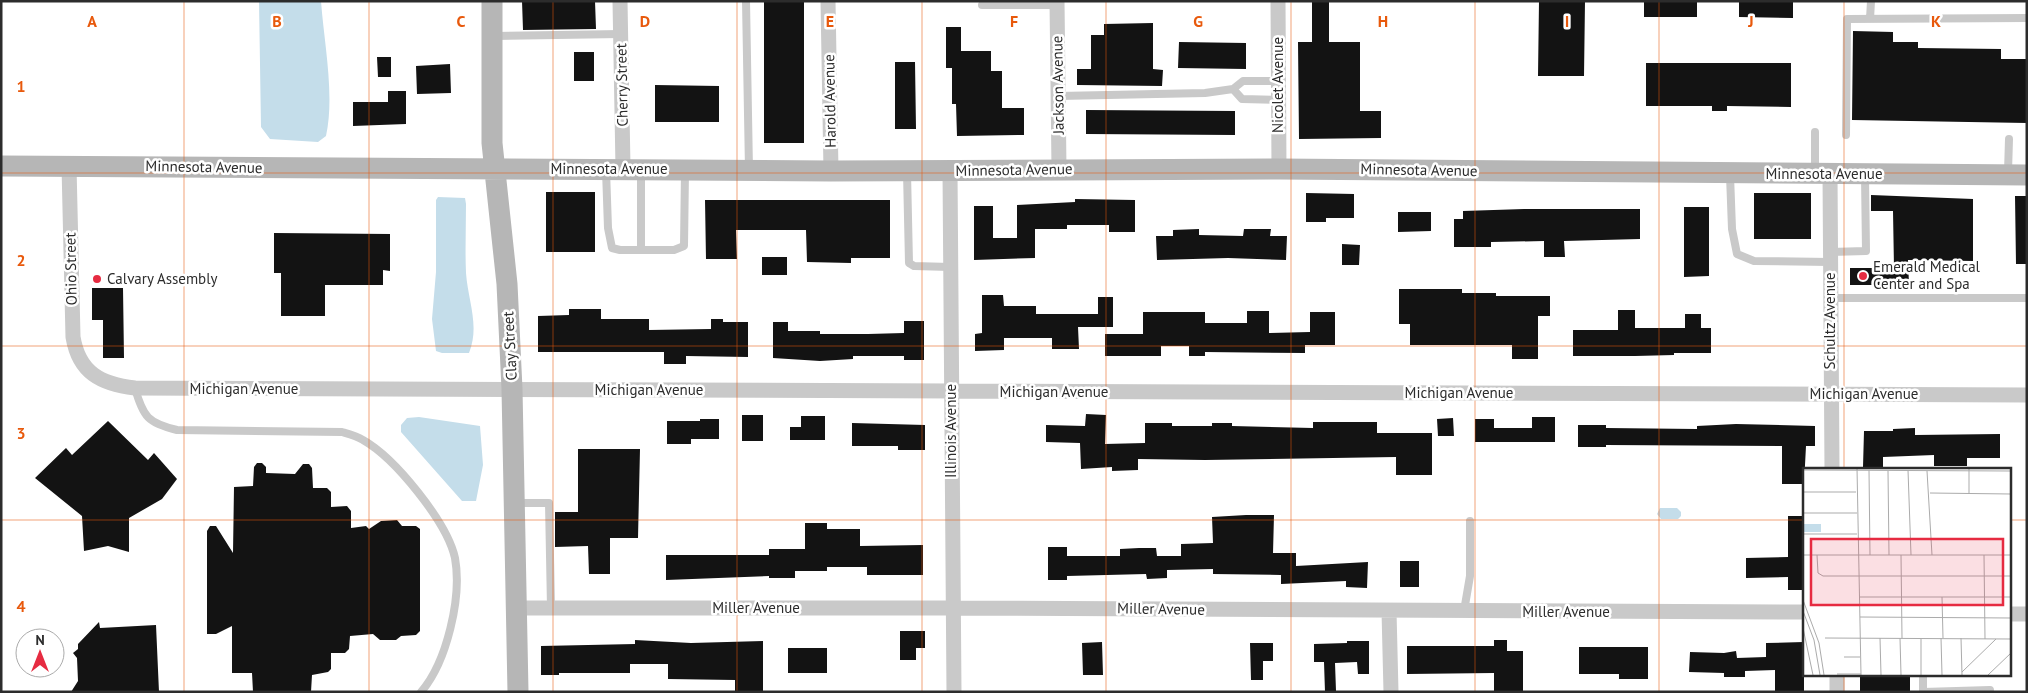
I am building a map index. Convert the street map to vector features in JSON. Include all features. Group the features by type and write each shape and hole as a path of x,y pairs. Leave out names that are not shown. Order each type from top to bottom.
{"street":[{"name":"Clay Street","path":"492,1 492,143 507,284 512,389 518,692"},
{"name":"Cherry Street","path":"620,1 624,168"},
{"name":"Harold Avenue","path":"828,1 831,171"},
{"name":"Nicolet Avenue","path":"1278,1 1279,169"},
{"name":"Jackson Avenue","path":"1057,3 1059,169"},
{"name":"Minnesota Avenue","path":"1,166 624,168 831,171 1279,169 2018,174"},
{"name":"Ohio Street","path":"69,166 73,337 76,355 86,369"},
{"name":"Illinois Avenue","path":"950,171 954,692"},
{"name":"Schultz Avenue","path":"1823,174 1830,257 1832,468"},
{"name":"Michigan Avenue","path":"86,369 100,379 115,386 135,388 2027,395"},
{"name":"Miller Avenue","path":"517,608 1803,612"},
{"path":"1389,612 1390,692"},
{"path":"2010,614 2027,614"},
{"path":"1836,676 1837,692"}],"lane":[{"path":"746,1 749,170"},
{"path":"1870,1 1870,19"},
{"path":"982,4 1057,3"},
{"path":"1846,135 1847,19 2027,18"},
{"path":"492,36 621,34"},
{"path":"1059,96 1204,93 1233,89 1244,81 1278,81"},
{"path":"1233,89 1242,99 1278,100"},
{"path":"1816,132 1823,174"},
{"path":"2009,139 2018,174"},
{"path":"624,168 608,228 612,248 641,250 674,250 684,246 686,169"},
{"path":"624,168 641,250"},
{"path":"907,171 909,263 914,266 950,266"},
{"path":"1730,173 1732,229 1737,254 1754,261 1830,257 1866,251 1864,174"},
{"path":"1830,298 2027,298"},
{"path":"135,388 140,405 147,416 158,426 177,430 342,432 349,434 363,440 381,453 418,492 443,530 454,558 456,585 450,634 427,685 421,692"},
{"path":"515,503 549,503 551,608"},
{"path":"1464,612 1470,588 1470,521"},
{"path":"1923,676 1923,692 1990,690"}],"water":[{"path":"259,1 321,1 328,69 329,104 326,136 318,142 270,139 261,127"},
{"path":"438,197 465,198 466,273 473,323 472,343 469,353 442,353 436,351 432,319 436,272 436,200"},
{"path":"419,417 480,426 483,465 476,501 462,501 401,432 401,425 407,418"},
{"path":"1660,508 1677,508 1681,512 1681,516 1678,519 1661,519 1657,514"}],"building":[{"path":"522,1 595,1 596,29 523,30"},
{"path":"764,1 804,1 804,143 764,143"},
{"path":"1312,1 1329,1 1329,42 1360,42 1360,111 1381,111 1381,138 1299,139 1298,42 1312,42"},
{"path":"1539,1 1585,1 1584,76 1538,76"},
{"path":"1644,1 1697,1 1697,17 1644,17"},
{"path":"1739,1 1793,1 1793,18 1739,17"},
{"path":"1153,23 1153,69 1163,70 1162,86 1077,85 1077,69 1091,69 1091,35 1104,35 1104,24"},
{"path":"946,27 961,27 961,51 991,51 991,71 1002,71 1002,108 1024,108 1024,135 957,136 956,104 952,104 952,68 946,68"},
{"path":"1853,31 1893,32 1893,42 1918,42 1918,48 2001,49 2001,59 2027,59 2027,123 1852,120"},
{"path":"1179,42 1246,43 1246,69 1178,68"},
{"path":"574,52 594,52 594,81 574,81"},
{"path":"377,57 391,57 391,77 378,77"},
{"path":"895,62 915,62 916,129 895,129"},
{"path":"1646,63 1791,63 1791,107 1727,106 1727,111 1712,111 1712,106 1646,106"},
{"path":"450,64 451,93 417,94 416,66"},
{"path":"655,85 719,86 719,122 655,122"},
{"path":"388,91 406,91 406,124 353,126 353,102 388,102"},
{"path":"1086,110 1235,111 1235,135 1086,134"},
{"path":"546,192 595,192 595,252 546,252"},
{"path":"1306,193 1354,194 1354,218 1326,218 1326,222 1306,222"},
{"path":"1754,193 1811,193 1811,239 1754,239"},
{"path":"1871,195 1973,199 1973,261 1908,260 1909,285 1850,285 1850,268 1894,268 1893,211 1871,211"},
{"path":"2015,196 2027,196 2027,264 2016,264"},
{"path":"1075,199 1135,200 1135,232 1109,232 1109,225 1067,225 1067,229 1035,229 1035,258 974,260 974,206 993,206 993,238 1017,238 1017,205 1075,202"},
{"path":"705,200 890,200 890,258 851,258 851,263 807,262 806,230 736,230 737,259 706,259"},
{"path":"1684,207 1709,207 1709,276 1684,277"},
{"path":"1640,209 1640,239 1564,241 1565,257 1544,257 1544,241 1491,242 1491,247 1454,247 1454,219 1463,219 1463,211"},
{"path":"1398,212 1431,212 1431,231 1398,232"},
{"path":"1199,229 1199,235 1243,236 1244,229 1271,229 1270,236 1287,236 1286,260 1228,258 1157,260 1156,236 1173,236 1173,230"},
{"path":"274,233 390,234 390,271 383,270 383,285 325,285 325,316 281,316 281,273 274,273"},
{"path":"1342,244 1360,245 1359,265 1342,265"},
{"path":"762,257 787,257 787,275 762,275"},
{"path":"92,288 123,288 124,358 103,358 103,320 92,320"},
{"path":"1399,289 1462,289 1462,293 1496,293 1496,296 1550,296 1550,316 1538,316 1538,359 1512,359 1512,345 1410,345 1410,324 1399,324"},
{"path":"982,295 1003,295 1004,306 1036,306 1036,314 1098,314 1098,297 1113,297 1113,327 1078,327 1079,349 1052,349 1052,338 1004,338 1004,350 975,351 975,334 982,333"},
{"path":"569,309 601,309 601,319 649,319 649,330 711,329 711,319 723,319 723,322 748,322 748,357 686,356 686,364 664,364 664,352 538,352 538,316 569,315"},
{"path":"1618,310 1635,310 1635,328 1685,328 1685,314 1701,314 1701,328 1711,328 1711,353 1573,356 1573,330 1618,330"},
{"path":"1247,311 1269,311 1269,333 1310,332 1310,312 1335,312 1335,345 1305,345 1305,353 1205,352 1205,356 1189,356 1189,346 1161,346 1161,356 1105,356 1105,334 1143,334 1143,312 1205,312 1205,323 1247,323"},
{"path":"904,321 924,321 924,360 904,360 904,356 853,356 853,359 820,361 773,358 773,322 788,322 788,331 820,331 820,334 868,334 904,333"},
{"path":"1086,414 1106,415 1105,444 1145,443 1145,423 1172,423 1172,426 1212,426 1212,423 1232,423 1232,426 1313,428 1313,422 1377,422 1377,433 1432,433 1432,475 1396,475 1396,457 1205,460 1138,459 1138,470 1112,471 1112,467 1081,469 1080,443 1046,442 1046,425 1085,426"},
{"path":"742,415 763,415 763,441 742,441"},
{"path":"801,416 825,416 825,440 790,440 790,427 801,427"},
{"path":"1532,417 1555,417 1555,442 1475,442 1475,419 1494,419 1494,428 1532,428"},
{"path":"1453,418 1454,436 1438,436 1437,419"},
{"path":"700,419 719,419 719,439 691,439 691,444 667,444 667,421 700,421"},
{"path":"108,421 148,460 154,453 177,479 162,499 129,518 129,552 108,546 84,551 82,516 35,478 66,448 72,455"},
{"path":"852,423 925,425 925,450 898,450 898,446 852,446"},
{"path":"1736,424 1815,426 1815,446 1806,446 1803,484 1782,484 1782,446 1606,445 1606,447 1578,447 1578,425 1606,425 1606,428 1697,429 1697,426"},
{"path":"1915,428 1915,435 2000,434 2000,458 1967,458 1967,466 1934,466 1934,455 1883,457 1883,467 1863,467 1864,431 1893,431 1893,429"},
{"path":"578,449 640,449 638,538 610,538 610,574 589,574 588,546 555,547 555,512 578,512"},
{"path":"257,463 262,463 266,467 266,473 295,474 303,464 309,464 312,468 313,488 327,488 331,492 331,507 347,506 351,511 351,528 366,526 369,529 381,521 397,520 402,526 416,526 420,529 420,631 416,635 401,636 396,640 380,640 373,634 350,636 349,649 345,653 331,653 331,669 328,672 312,675 311,692 253,692 252,673 232,673 232,626 216,634 207,634 207,531 210,526 216,526 233,553 234,487 253,486 254,467"},
{"path":"1274,515 1273,553 1296,553 1296,566 1368,562 1367,588 1346,587 1346,581 1281,584 1281,575 1213,574 1213,569 1167,570 1167,578 1147,579 1146,574 1067,576 1067,580 1048,580 1048,547 1067,547 1067,556 1120,556 1120,549 1156,548 1157,556 1181,556 1181,544 1213,543 1212,517"},
{"path":"1788,516 1803,516 1803,590 1788,590 1788,577 1746,578 1746,558 1788,557"},
{"path":"805,523 827,523 827,529 860,529 860,546 923,545 923,575 867,575 867,567 827,567 827,571 795,571 795,578 769,578 769,576 666,580 666,555 769,555 769,549 805,549"},
{"path":"1400,561 1419,561 1419,587 1400,587"},
{"path":"99,622 100,628 156,625 159,692 71,692 78,681 77,658 73,653 78,649 78,644"},
{"path":"900,631 925,631 925,648 916,648 916,660 900,660"},
{"path":"635,640 691,643 763,641 763,692 735,692 735,680 668,679 668,664 630,664 630,673 559,673 559,675 541,675 541,646 635,644"},
{"path":"1494,640 1507,640 1507,651 1523,651 1523,691 1494,691 1494,673 1407,674 1407,646 1494,646"},
{"path":"1347,641 1369,641 1369,674 1358,674 1357,662 1335,663 1336,691 1325,692 1324,662 1314,662 1314,644 1347,643"},
{"path":"1102,642 1103,675 1083,675 1082,643"},
{"path":"1803,642 1804,692 1775,692 1775,670 1745,671 1745,677 1724,677 1724,673 1689,672 1690,652 1724,653 1736,651 1737,658 1766,657 1766,643"},
{"path":"1250,643 1273,643 1273,661 1263,661 1263,680 1251,680"},
{"path":"1579,647 1648,647 1648,679 1619,679 1619,674 1579,674"},
{"path":"788,648 827,648 827,673 788,673"},
{"path":"1860,676 1910,676 1910,692 1860,692"}],"place":[{"name":"Emerald Medical Center and Spa","path":"1863,276"},
{"name":"Calvary Assembly","path":"97,279"}]}
